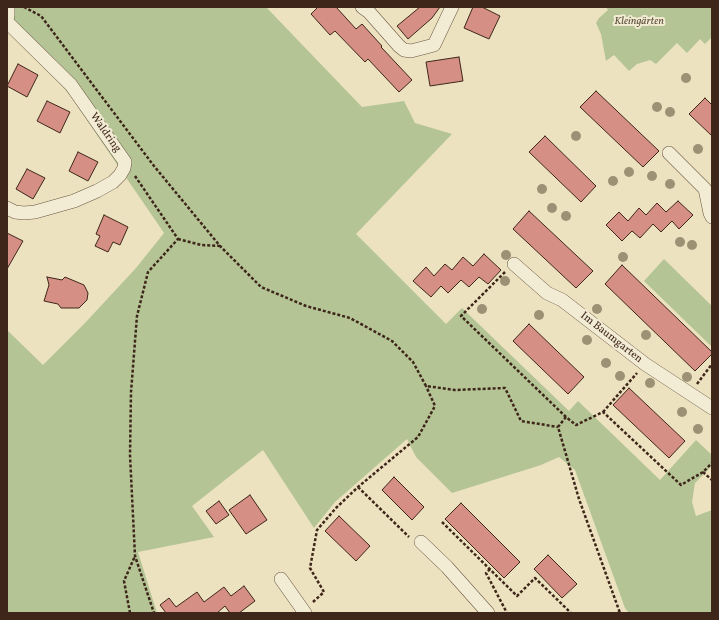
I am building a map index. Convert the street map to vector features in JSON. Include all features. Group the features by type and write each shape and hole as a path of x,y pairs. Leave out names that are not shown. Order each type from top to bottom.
{"street":[{"path":"7,21 8,7"},
{"path":"362,7 398,46 404,50 434,46 452,7"},
{"name":"Waldring","path":"7,21 70,85 125,162 124,168 120,175 113,182 74,201 52,208 30,212 15,212 7,208"},
{"path":"669,153 705,189 712,217"},
{"name":"Im Baumgarten","path":"514,264 547,293 562,300 645,364 712,408"},
{"path":"421,542 447,567 488,613"},
{"path":"281,579 305,612"}],"path":[{"path":"24,7 41,16 154,166 220,246 261,287 306,306 350,318 392,341 413,362 426,386 435,406 418,437 358,487 336,508 317,530 310,568 324,592 305,612"},
{"path":"125,162 178,239 202,245 220,246"},
{"path":"154,613 135,556 130,455 131,392 137,316 148,272 178,239"},
{"path":"514,264 461,316 576,426 603,412 632,378"},
{"path":"700,380 712,364"},
{"path":"426,386 455,390 505,388 521,421 558,427"},
{"path":"603,412 681,485 703,472 712,463"},
{"path":"558,427 566,417"},
{"path":"558,427 579,499 620,613 617,613"},
{"path":"703,472 712,480"},
{"path":"358,487 411,539 421,542"},
{"path":"442,522 517,596 535,578 571,613"},
{"path":"130,613 124,581 135,556"},
{"path":"490,569 486,573 507,613"}],"green space":[{"path":"14,7 266,7 362,107 404,101 415,123 452,134 356,234 446,324 462,308 569,411 578,401 660,480 696,440 712,455 712,466 695,483 692,502 696,516 712,510 712,613 629,613 625,608 575,470 559,457 541,465 452,493 416,457 407,439 335,502 314,528 263,450 192,506 214,537 138,552 157,613 7,613 7,330 43,365 85,323 136,268 164,233 69,94 30,50 13,21"},
{"name":"Kleingärten","path":"606,7 712,7 712,37 705,44 700,39 687,53 677,43 656,64 650,60 637,64 629,71 614,55 606,61 601,34 596,23 608,10"},
{"path":"664,259 712,306 712,347 644,281"}],"building":[{"path":"318,7 336,7 356,29 362,24 412,80 399,92 368,59 365,62 335,31 330,35 311,14"},
{"path":"420,7 440,7 432,18 408,39 397,26"},
{"path":"473,7 482,7 500,16 489,39 464,28"},
{"path":"459,57 463,81 430,86 426,62"},
{"path":"18,64 38,75 27,97 7,86"},
{"path":"596,91 659,151 643,167 580,107"},
{"path":"705,98 712,105 712,136 689,114"},
{"path":"47,101 70,112 60,133 37,121"},
{"path":"545,136 596,186 581,202 529,152"},
{"path":"78,152 98,162 88,181 69,171"},
{"path":"27,169 45,178 33,199 16,189"},
{"path":"678,201 693,215 679,229 672,221 661,232 653,224 640,238 632,231 622,241 606,225 619,212 628,221 639,208 646,215 657,203 666,212"},
{"path":"529,211 593,271 576,288 513,229"},
{"path":"104,215 128,227 120,245 113,242 108,252 95,246 100,236 96,234"},
{"path":"7,233 23,241 7,269"},
{"path":"484,254 501,270 488,284 479,277 469,287 461,280 448,293 441,286 431,297 413,281 426,267 434,276 445,264 452,270 463,257 473,266"},
{"path":"622,265 712,352 712,354 695,371 605,284"},
{"path":"47,277 62,280 65,277 84,285 88,293 87,300 79,308 61,308 58,304 44,301 49,285"},
{"path":"529,324 584,377 568,394 513,341"},
{"path":"629,388 685,441 669,458 613,405"},
{"path":"394,477 424,507 412,520 382,490"},
{"path":"250,495 267,520 246,534 229,510"},
{"path":"219,501 229,515 216,524 206,511"},
{"path":"461,503 520,562 504,578 445,519"},
{"path":"339,516 370,546 356,561 325,531"},
{"path":"548,555 577,584 562,598 534,569"},
{"path":"244,586 255,601 239,613 230,613 225,606 217,613 166,613 160,605 169,598 176,607 197,592 204,602 224,587 231,596"}]}
